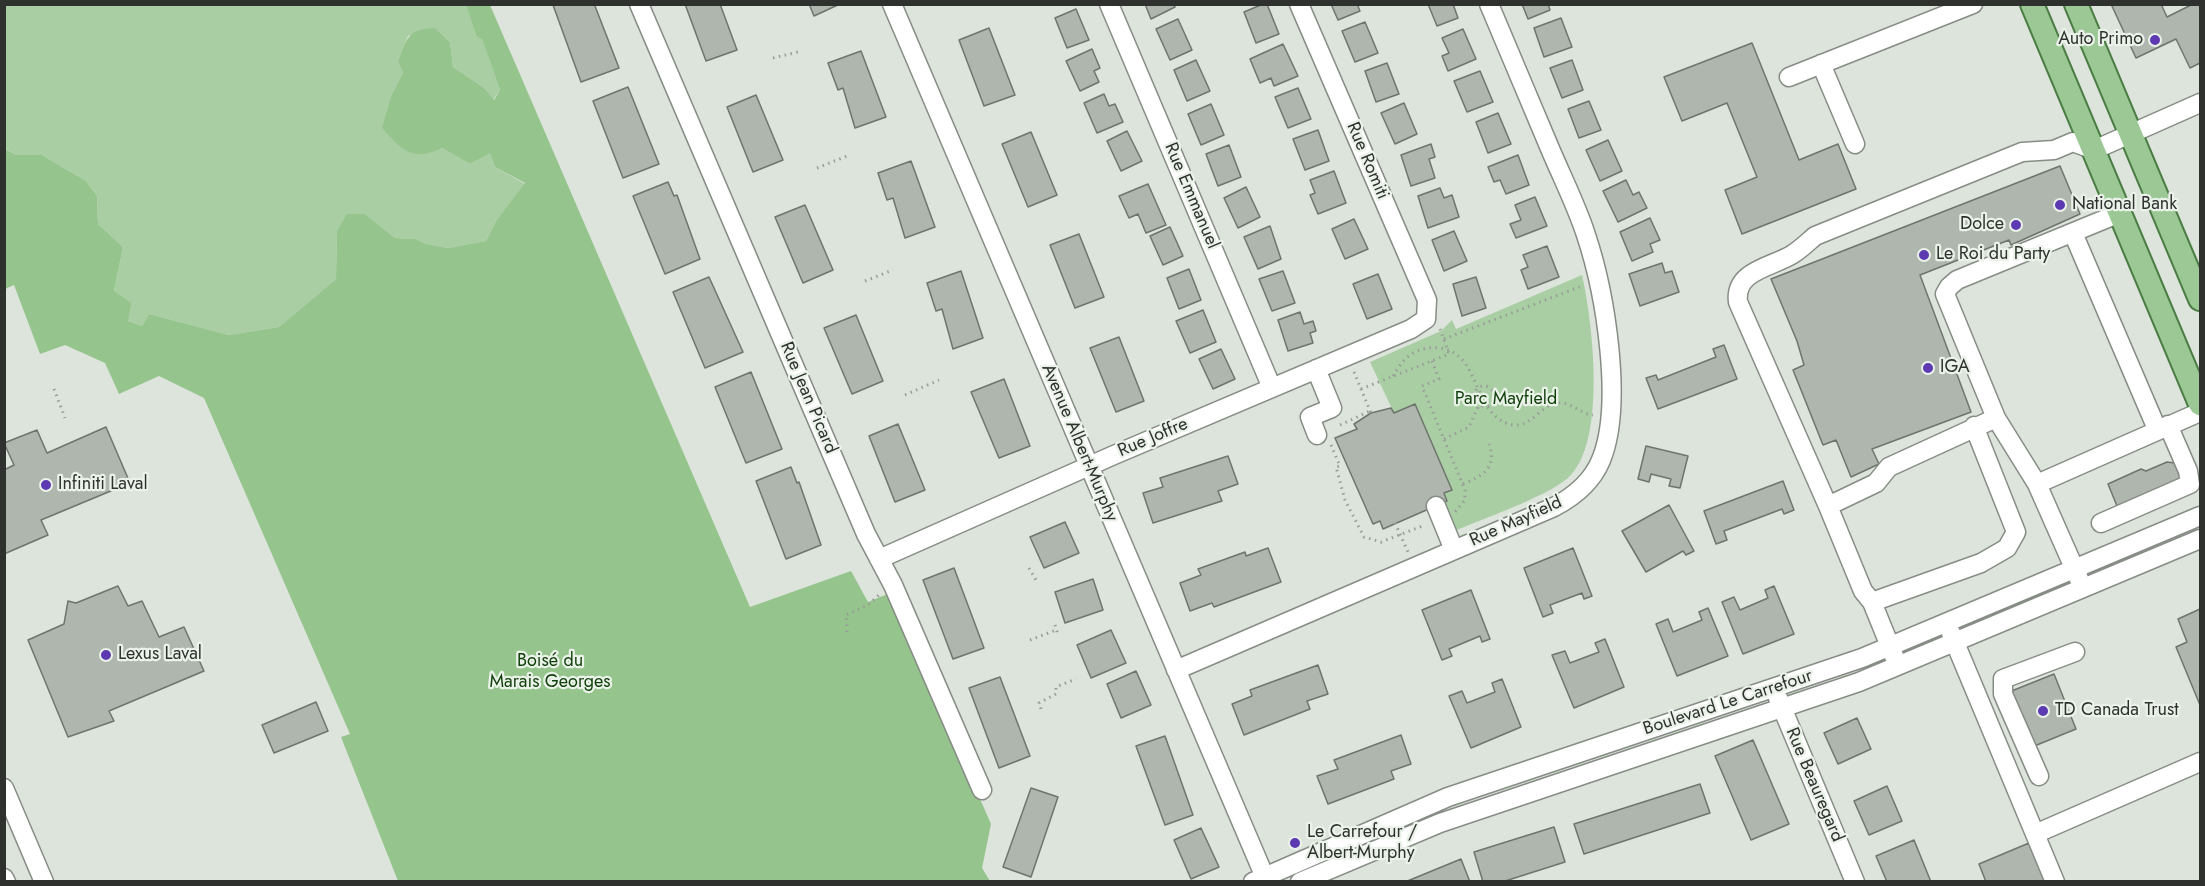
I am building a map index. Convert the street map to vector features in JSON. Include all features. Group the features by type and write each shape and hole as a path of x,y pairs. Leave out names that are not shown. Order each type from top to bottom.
{"main road":[{"path":"2032,4 2200,404"},
{"path":"2076,4 2200,299"}],"street":[{"name":"Rue Jean Picard","path":"639,4 866,534 982,790"},
{"name":"Avenue Albert-Murphy","path":"892,4 1176,670 1261,880"},
{"name":"Rue Emmanuel","path":"1109,4 1272,387"},
{"name":"Rue Romiti","path":"1299,4 1426,300 1433,324"},
{"name":"Rue Mayfield","path":"1176,670 1575,495 1590,479 1601,461 1609,417 1611,378 1607,334 1591,249 1489,4"},
{"path":"1789,77 1972,4"},
{"path":"1821,64 1855,144"},
{"path":"1899,666 1872,602 1863,591 1738,302 1738,293 1743,281 1759,270 1792,255 1815,236 2022,152 2054,150 2073,142 2094,150 2200,103"},
{"path":"2083,588 2037,484 1996,418 1946,299 1946,290 1957,280 2120,213"},
{"path":"2073,233 2163,427 2188,471 2190,484 2101,524"},
{"name":"Rue Joffre","path":"879,559 1272,387 1411,329 1433,324"},
{"path":"1316,369 1332,408 1310,417 1326,434"},
{"path":"2037,484 2146,438 2163,427 2200,412"},
{"path":"1828,506 1876,483 1889,467 1974,426 1996,418"},
{"path":"1872,602 1971,567 2007,548 2016,532 1974,426"},
{"path":"1433,514 1454,550"},
{"name":"Boulevard Le Carrefour","path":"1261,880 1448,797 1774,688 1890,646 2200,516"},
{"name":"Boulevard Le Carrefour","path":"1300,882 1461,815 1782,708 1899,666 2200,539"},
{"path":"1947,623 2055,882"},
{"path":"2039,776 2003,694 2003,679 2075,652"},
{"name":"Rue Beauregard","path":"1774,688 1855,882"},
{"path":"2035,834 2200,762"},
{"path":"4,788 44,882"}],"path":[{"path":"773,58 798,52"},
{"path":"817,168 847,156"},
{"path":"865,281 892,270"},
{"path":"1444,339 1573,288 1587,285"},
{"path":"1433,324 1450,351 1467,365 1496,418 1516,427 1530,422 1548,406 1560,403 1571,405 1583,414 1593,415"},
{"path":"1393,376 1402,362 1414,353 1430,348 1450,351"},
{"path":"1361,389 1449,354 1450,351"},
{"path":"1432,361 1439,379 1422,387 1463,484 1465,500 1453,513"},
{"path":"1352,368 1371,412 1326,434 1340,466 1336,467 1345,500 1360,533 1374,541 1401,535 1433,514"},
{"path":"905,395 939,380"},
{"path":"1486,386 1493,392 1493,399 1487,405 1479,405 1474,397 1479,388 1486,386"},
{"path":"54,389 65,418"},
{"path":"1444,439 1468,429 1483,396"},
{"path":"1463,484 1482,476 1490,467 1492,458 1489,444"},
{"path":"1395,523 1408,554"},
{"path":"1029,568 1036,580"},
{"path":"847,632 846,615 868,605 879,595"},
{"path":"1030,640 1057,632 1055,625"},
{"path":"1041,709 1039,703 1056,694 1056,687 1076,679"}],"green space":[{"path":"4,5 466,5 476,36 482,38 500,90 493,100 483,87 453,67 450,42 435,28 408,36 398,60 403,73 392,94 442,148 470,164 490,152 495,167 525,184 496,221 486,241 448,248 426,244 416,239 395,238 365,214 337,231 336,279 279,327 229,335 149,314 142,326 128,321 114,291 123,247 98,224 97,196 86,181 42,155 16,155 5,148"},
{"name":"Boisé du Marais Georges","path":"466,5 490,5 750,607 851,571 868,602 890,593 991,824 982,868 990,881 398,881 341,737 350,734 204,398 159,376 119,394 105,363 65,345 40,354 14,285 5,289 4,148 16,155 42,155 86,181 97,196 98,224 123,247 114,291 131,303 128,321 142,326 149,314 229,335 279,327 336,279 337,231 347,214 365,214 395,238 416,239 426,244 448,248 486,241 496,221 525,183 495,167 490,153 470,164 442,148 415,154 402,148 382,128 392,94 403,73 398,61 410,36 419,30 435,28 450,42 453,67 483,87 494,100 500,90 482,39 476,36"},
{"name":"Parc Mayfield","path":"1582,275 1590,322 1594,381 1588,438 1580,461 1568,478 1545,493 1452,532 1440,504 1447,501 1444,493 1452,490 1415,404 1394,413 1370,362 1441,331 1452,320 1456,329"}],"building":[{"path":"592,4 595,6 619,68 581,82 553,5"},
{"path":"685,4 720,4 737,50 706,61"},
{"path":"809,4 840,4 814,16"},
{"path":"1145,4 1174,4 1175,7 1151,19"},
{"path":"1267,4 1279,34 1256,43 1244,12"},
{"path":"1331,4 1357,4 1360,11 1338,20"},
{"path":"1428,4 1453,4 1458,18 1437,26"},
{"path":"1522,4 1548,4 1550,10 1528,19"},
{"path":"2111,4 2161,4 2167,17 2193,4 2200,4 2200,63 2190,68 2176,39 2136,58"},
{"path":"1076,9 1089,40 1067,48 1055,18"},
{"path":"1561,18 1572,47 1544,57 1534,28"},
{"path":"1178,19 1192,50 1170,60 1156,29"},
{"path":"1365,22 1378,53 1355,62 1342,31"},
{"path":"989,28 1015,95 984,106 959,40"},
{"path":"1463,29 1476,59 1448,71 1442,56 1449,53 1442,38"},
{"path":"1752,43 1799,160 1838,144 1856,189 1742,234 1725,190 1757,177 1727,103 1682,121 1664,77"},
{"path":"1283,44 1298,76 1274,86 1271,78 1260,83 1250,59"},
{"path":"1092,49 1100,68 1094,71 1099,82 1080,91 1066,61"},
{"path":"861,51 886,117 855,128 843,88 838,90 828,63"},
{"path":"1196,60 1210,91 1187,101 1174,70"},
{"path":"1572,60 1583,90 1562,98 1550,68"},
{"path":"1387,63 1399,94 1376,102 1365,71"},
{"path":"1480,71 1493,102 1467,112 1454,81"},
{"path":"628,87 659,164 623,178 593,101"},
{"path":"1298,88 1311,119 1288,128 1275,97"},
{"path":"1104,94 1109,106 1115,104 1123,122 1097,133 1084,103"},
{"path":"756,95 783,160 753,172 727,107"},
{"path":"1589,101 1601,130 1579,138 1568,109"},
{"path":"1404,103 1417,134 1395,144 1381,113"},
{"path":"1211,104 1224,135 1201,145 1188,114"},
{"path":"1498,113 1511,144 1488,153 1476,122"},
{"path":"1318,130 1329,161 1305,170 1293,139"},
{"path":"1127,131 1142,161 1121,171 1107,141"},
{"path":"1031,132 1057,195 1028,207 1002,144"},
{"path":"1608,140 1622,171 1600,181 1586,150"},
{"path":"1431,144 1435,157 1429,159 1435,178 1411,186 1401,155"},
{"path":"1229,145 1241,177 1218,186 1206,154"},
{"path":"1518,155 1529,185 1506,194 1500,180 1494,182 1488,167"},
{"path":"911,161 935,227 905,238 893,198 887,200 878,173"},
{"path":"2060,166 2080,214 2011,245 2009,240 1920,275 1971,412 1872,449 1879,464 1851,477 1836,440 1823,445 1793,370 1804,365 1797,341 1771,279"},
{"path":"1334,171 1346,203 1318,214 1310,195 1315,193 1310,180"},
{"path":"1626,180 1633,195 1639,192 1647,208 1618,222 1603,191"},
{"path":"668,182 674,196 677,195 700,259 665,274 633,196"},
{"path":"1148,184 1166,225 1146,233 1138,214 1129,218 1119,196"},
{"path":"1246,187 1260,217 1238,228 1224,198"},
{"path":"1440,188 1444,198 1452,195 1459,217 1428,228 1418,196"},
{"path":"1535,197 1547,226 1516,238 1510,224 1521,220 1515,205"},
{"path":"805,205 833,270 803,283 775,217"},
{"path":"1650,218 1660,240 1650,244 1653,252 1632,261 1620,232"},
{"path":"1354,219 1368,249 1345,259 1332,229"},
{"path":"1270,226 1281,259 1258,269 1244,237"},
{"path":"1170,227 1183,256 1163,265 1150,236"},
{"path":"1454,231 1467,261 1444,271 1432,240"},
{"path":"1079,234 1104,297 1075,308 1050,245"},
{"path":"1547,246 1559,277 1528,289 1521,270 1528,267 1523,255"},
{"path":"1662,263 1665,273 1672,271 1679,292 1640,306 1629,274"},
{"path":"1189,269 1201,300 1179,309 1167,278"},
{"path":"961,271 983,338 953,349 942,309 936,311 927,283"},
{"path":"1283,271 1295,303 1272,311 1259,279"},
{"path":"1378,274 1392,309 1367,319 1353,284"},
{"path":"709,277 743,352 705,368 673,292"},
{"path":"1476,277 1486,308 1462,316 1453,284"},
{"path":"1203,310 1216,342 1190,353 1176,321"},
{"path":"1300,312 1304,324 1313,321 1316,331 1310,333 1313,343 1288,351 1278,320"},
{"path":"856,315 883,381 852,394 824,328"},
{"path":"1119,337 1144,401 1116,412 1090,348"},
{"path":"1724,345 1737,379 1658,409 1646,378 1656,375 1658,380 1716,357 1713,349"},
{"path":"1221,349 1235,379 1213,389 1199,359"},
{"path":"751,372 782,449 746,463 715,387"},
{"path":"1004,379 1030,446 999,458 971,392"},
{"path":"1415,404 1452,490 1444,493 1447,501 1383,529 1380,521 1373,524 1335,438 1357,429 1354,424 1371,413 1391,408 1394,413"},
{"path":"898,424 925,490 895,502 869,436"},
{"path":"106,427 130,483 41,520 48,535 4,554 4,470 14,465 4,443 37,430 47,453"},
{"path":"1646,446 1688,456 1680,488 1669,486 1671,479 1651,474 1649,482 1638,479"},
{"path":"1228,456 1238,484 1218,491 1222,501 1153,523 1143,493 1163,487 1160,478"},
{"path":"2167,462 2175,463 2180,478 2175,488 2119,511 2108,484 2141,469 2146,471"},
{"path":"791,467 797,483 799,482 821,545 786,559 756,481"},
{"path":"1783,481 1794,510 1784,514 1782,509 1724,531 1727,540 1716,544 1704,511"},
{"path":"1669,505 1694,551 1686,555 1683,551 1646,572 1622,531"},
{"path":"1065,522 1079,553 1044,568 1030,537"},
{"path":"1268,548 1281,582 1214,607 1212,603 1190,611 1180,583 1201,575 1198,569 1245,552 1246,556"},
{"path":"1573,548 1592,596 1584,599 1582,593 1550,605 1553,613 1543,617 1524,568"},
{"path":"954,568 984,648 953,659 923,580"},
{"path":"1093,579 1103,610 1065,623 1055,592"},
{"path":"118,586 128,606 142,601 159,637 184,627 204,671 109,711 114,721 68,737 28,640 64,624 68,601 76,603"},
{"path":"1774,586 1794,634 1743,654 1722,602 1734,597 1740,610 1768,598 1765,590"},
{"path":"1471,590 1490,639 1482,642 1480,636 1449,649 1452,656 1442,660 1422,610"},
{"path":"1708,608 1728,656 1677,676 1656,624 1668,619 1673,632 1702,620 1699,612"},
{"path":"2200,609 2200,705 2176,647 2187,642 2178,619"},
{"path":"1111,630 1126,663 1091,678 1077,645"},
{"path":"1605,639 1624,687 1574,708 1552,655 1565,651 1570,663 1599,652 1595,643"},
{"path":"1318,665 1328,694 1307,701 1310,709 1244,735 1232,704 1252,696 1250,690"},
{"path":"1136,671 1151,705 1121,718 1107,684"},
{"name":"TD Canada Trust","path":"2054,674 2076,729 2032,747 2009,692"},
{"path":"1000,677 1030,756 999,768 969,688"},
{"path":"1502,679 1521,727 1471,748 1449,696 1462,691 1467,703 1495,692 1492,683"},
{"path":"316,702 328,731 274,753 262,725"},
{"path":"1857,718 1871,749 1838,764 1824,733"},
{"path":"1401,735 1411,764 1391,771 1394,779 1328,804 1317,776 1338,769 1334,760"},
{"path":"1165,736 1193,815 1165,825 1136,746"},
{"path":"1753,740 1789,824 1751,840 1715,756"},
{"path":"1700,784 1710,813 1584,854 1574,824"},
{"path":"1887,786 1902,821 1869,835 1854,801"},
{"path":"1031,788 1058,797 1031,877 1003,867"},
{"path":"1554,827 1565,862 1502,882 1483,882 1474,852"},
{"path":"1201,828 1219,867 1191,879 1174,840"},
{"path":"1914,840 1931,882 1887,882 1876,856"},
{"path":"2029,843 2045,882 1986,882 1979,864"},
{"path":"1461,859 1470,882 1405,882"}],"place":[{"name":"Auto Primo","path":"2155,40"},
{"name":"National Bank","path":"2060,205"},
{"name":"Dolce","path":"2016,225"},
{"name":"Le Roi du Party","path":"1924,255"},
{"name":"IGA","path":"1928,368"},
{"name":"Infiniti Laval","path":"46,485"},
{"name":"Lexus Laval","path":"106,655"},
{"name":"TD Canada Trust","path":"2043,711"},
{"name":"Le Carrefour / Albert-Murphy","path":"1295,843"}]}
